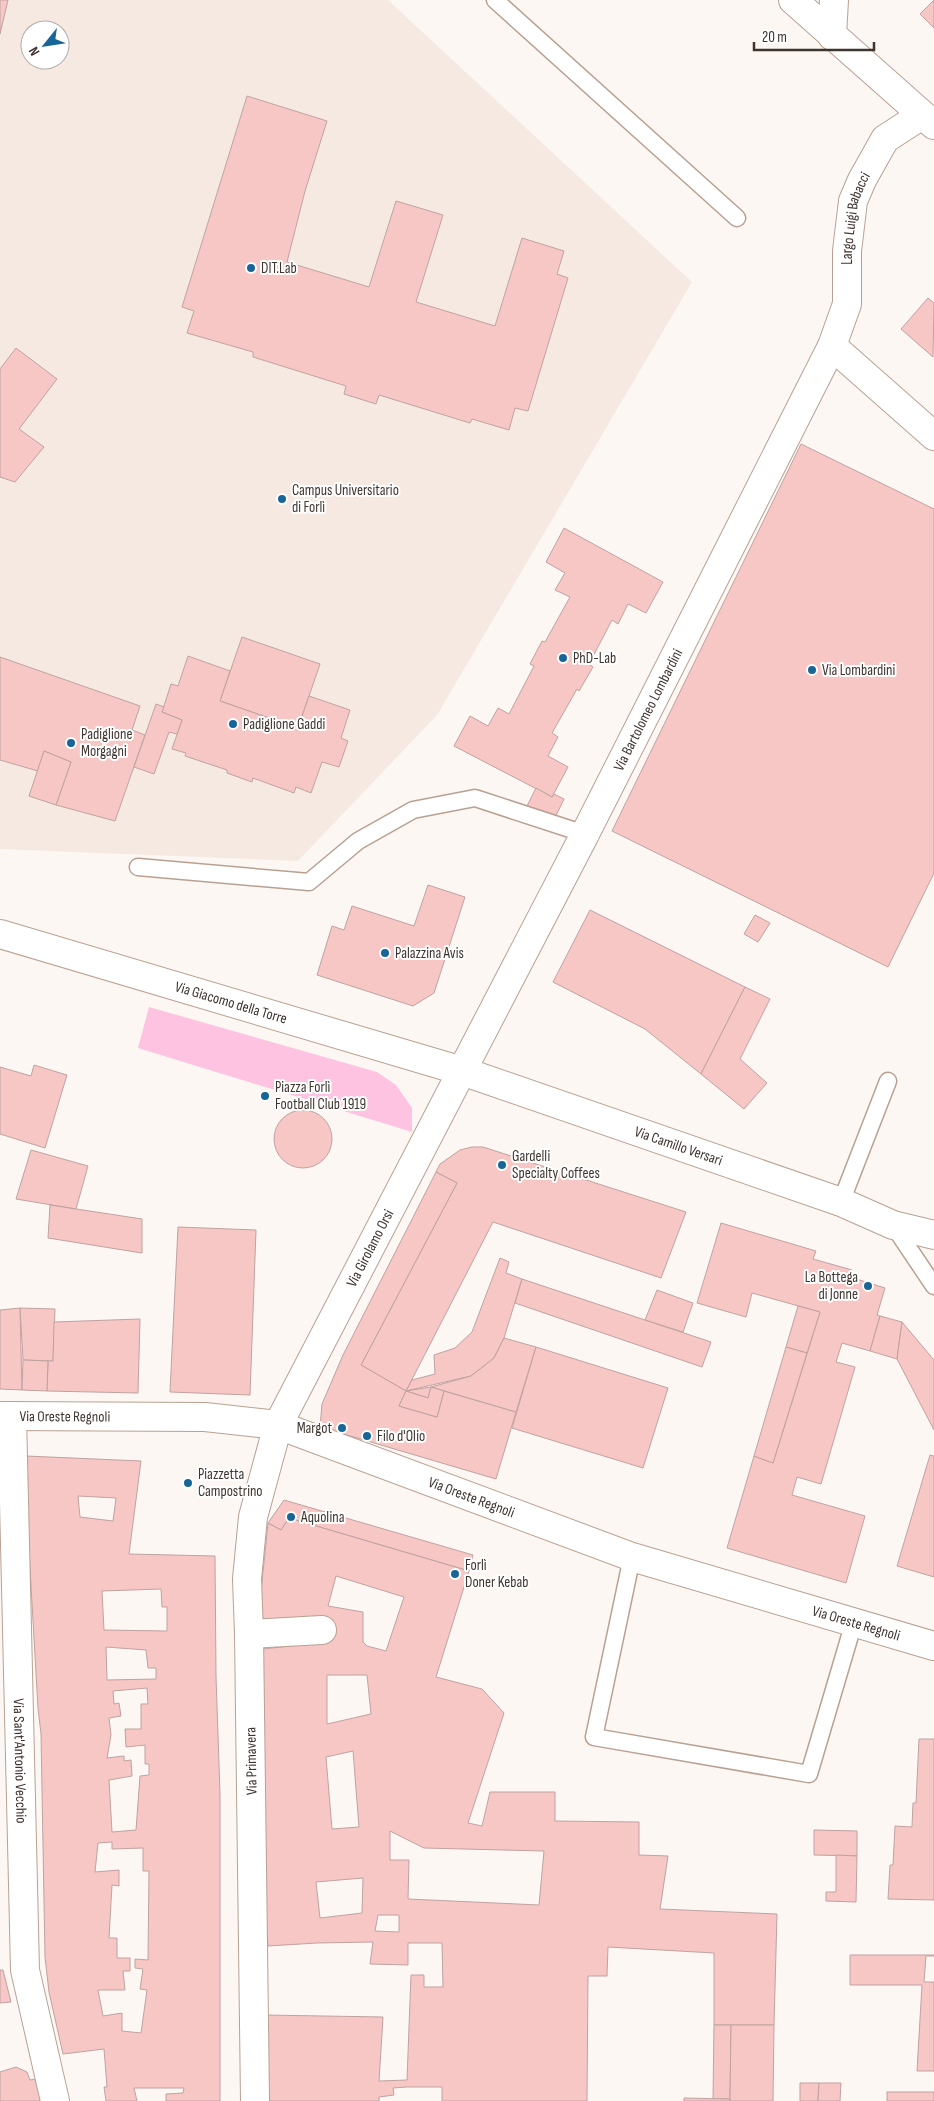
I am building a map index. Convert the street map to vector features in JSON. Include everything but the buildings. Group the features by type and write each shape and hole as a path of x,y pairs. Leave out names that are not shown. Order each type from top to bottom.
{"street":[{"path":"793,0 928,120"},
{"path":"832,36 834,0"},
{"name":"Largo Luigi Babacci","path":"832,346 847,304 847,251 853,201 884,139 928,120"},
{"path":"832,346 934,436"},
{"name":"Via Bartolomeo Lombardini","path":"462,1071 585,834 832,346"},
{"name":"Via Giacomo della Torre","path":"0,934 462,1071"},
{"name":"Via Camillo Versari","path":"462,1071 841,1202 893,1225 934,1235"},
{"name":"Via Girolamo Orsi","path":"278,1425 462,1071"},
{"name":"Via Oreste Regnoli","path":"6,1416 205,1417 278,1425 632,1557 933,1645"},
{"name":"Via Sant'Antonio Vecchio","path":"6,1416 25,1970 55,2101"},
{"name":"Via Primavera","path":"255,2101 247,1579 253,1517 278,1425"},
{"path":"249,1634 322,1630"}],"lane":[{"path":"495,0 737,218"},
{"path":"138,867 309,882 358,841 413,810 475,798 585,834"},
{"path":"841,1202 888,1082"},
{"path":"893,1225 934,1286"},
{"path":"632,1557 594,1737 809,1774 854,1622"}],"shaded area":[{"name":"Campus Universitario di Forlì","path":"0,0 388,0 692,282 437,715 298,861 0,849"},
{"path":"149,1007 377,1072 396,1085 412,1108 412,1132 138,1048"}],"place":[{"name":"DIT.Lab","path":"251,268"},
{"name":"Campus Universitario di Forlì","path":"282,499"},
{"name":"PhD-Lab","path":"563,658"},
{"name":"Via Lombardini","path":"812,670"},
{"name":"Padiglione Gaddi","path":"233,724"},
{"name":"Padiglione Morgagni","path":"71,743"},
{"name":"Palazzina Avis","path":"385,953"},
{"name":"Piazza Forlì Football Club 1919","path":"265,1096"},
{"name":"Gardelli Specialty Coffees","path":"502,1165"},
{"name":"La Bottega di Jonne","path":"868,1286"},
{"name":"Margot","path":"342,1428"},
{"name":"Filo d'Olio","path":"367,1436"},
{"name":"Piazzetta Campostrino","path":"188,1483"},
{"name":"Aquolina","path":"291,1517"},
{"name":"Forlì Doner Kebab","path":"455,1574"}]}
